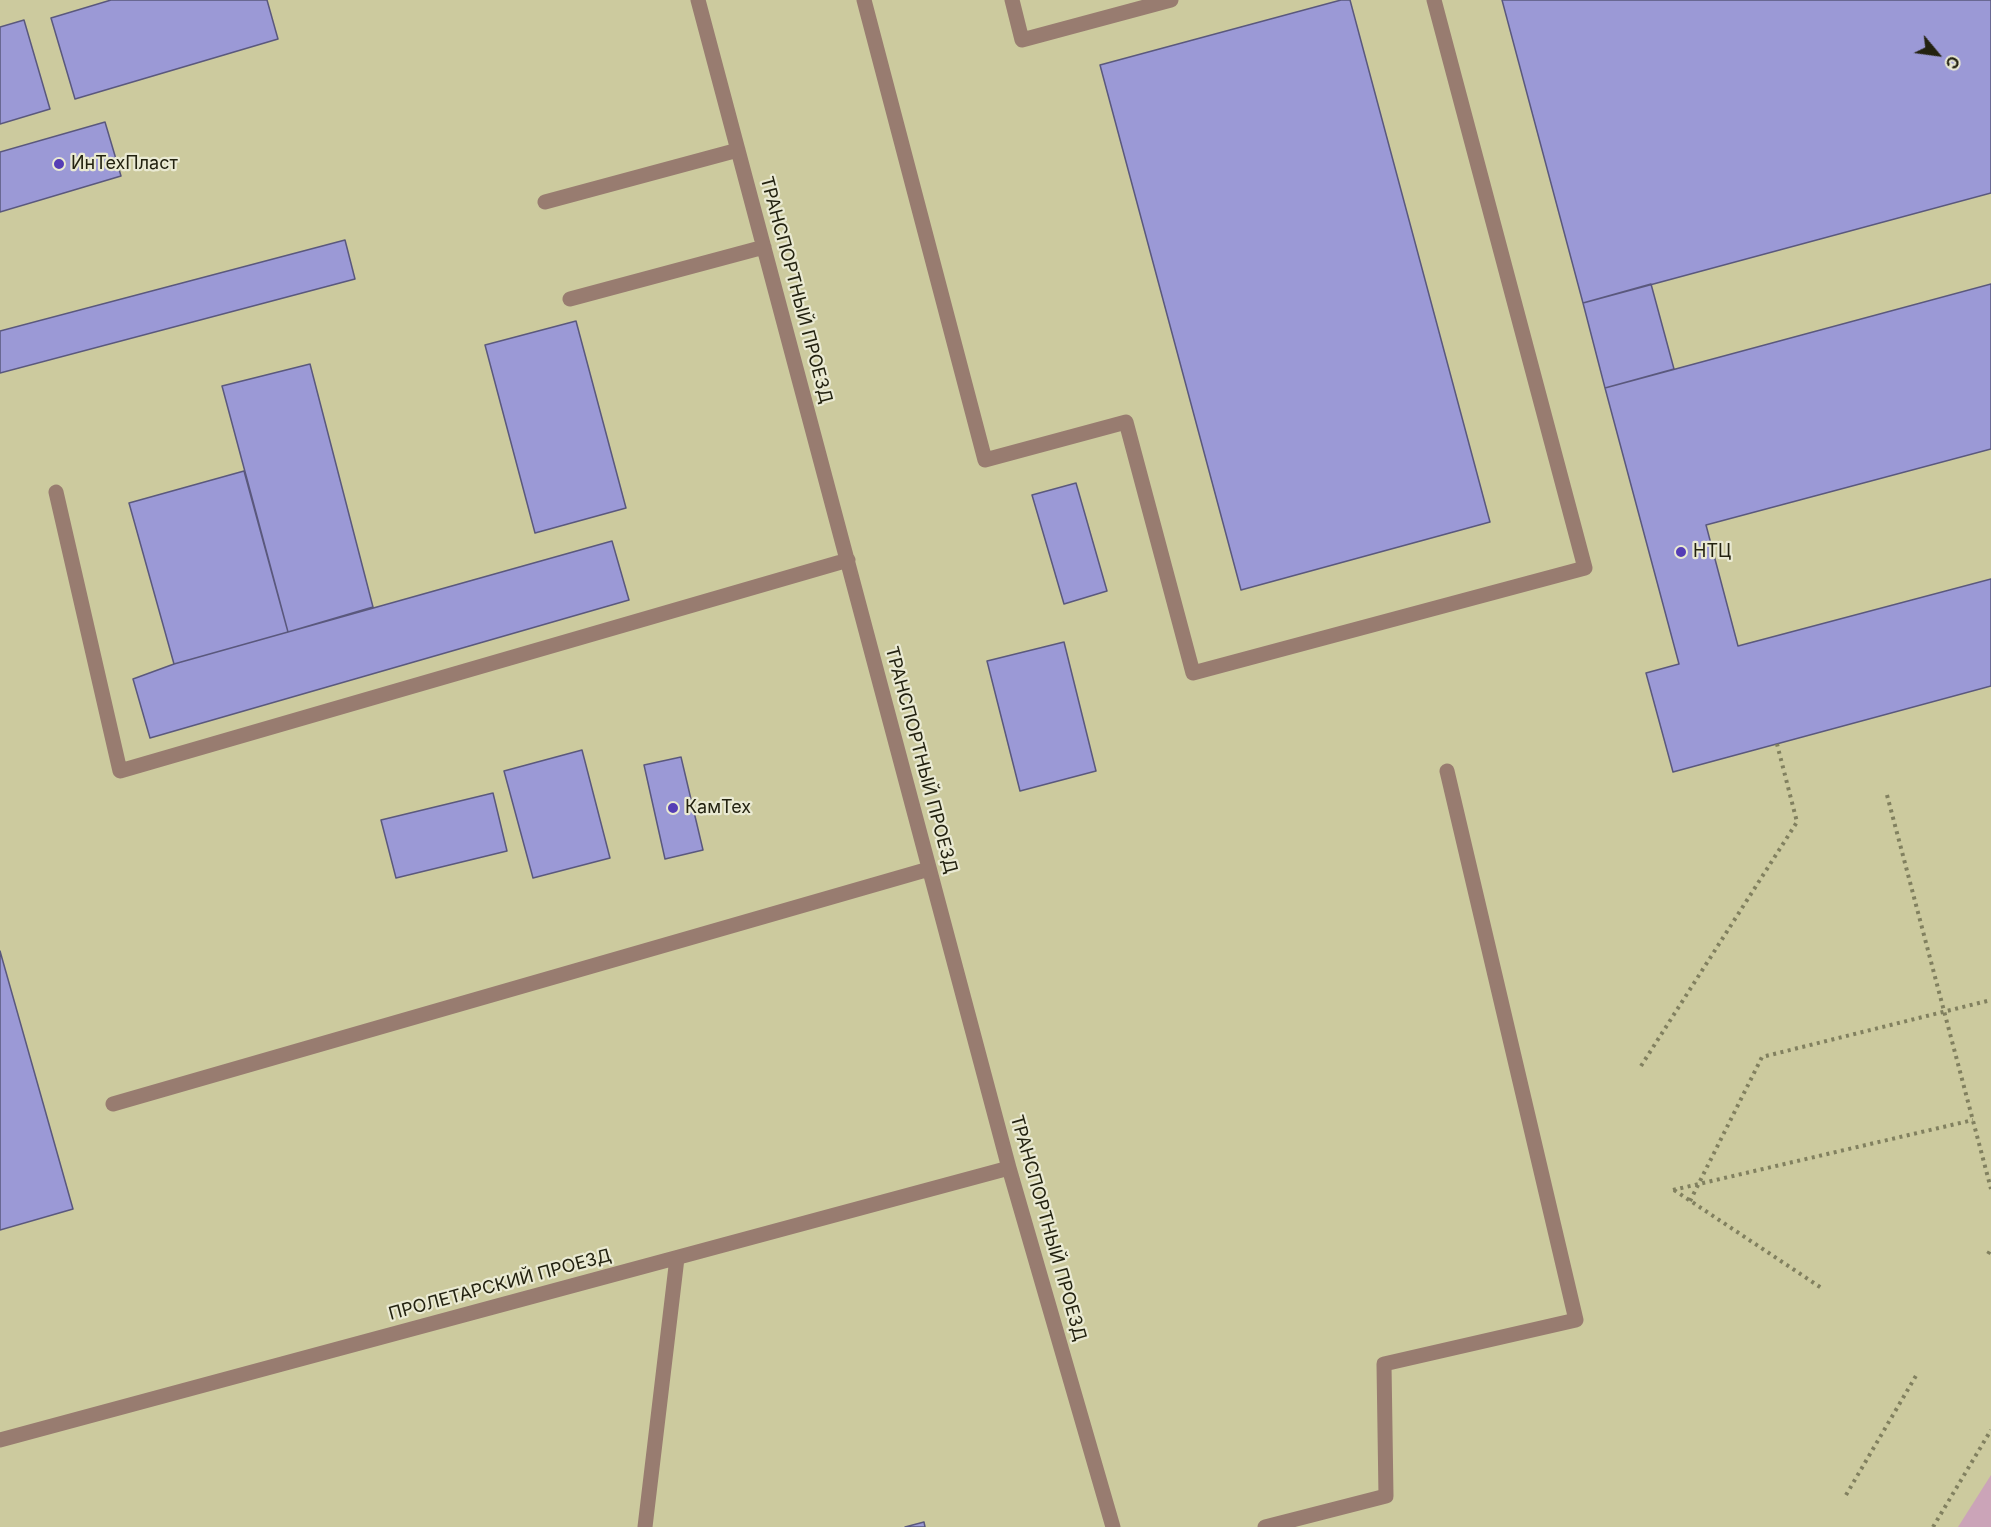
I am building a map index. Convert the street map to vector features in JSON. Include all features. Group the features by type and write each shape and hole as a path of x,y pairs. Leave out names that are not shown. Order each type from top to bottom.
{"street":[{"name":"ТРАНСПОРТНЫЙ ПРОЕЗД","path":"698,0 1009,1168 1113,1527"},
{"path":"864,0 985,460 1126,422 1193,673 1585,568 1434,0"},
{"path":"1012,0 1022,40 1171,0"},
{"path":"545,202 738,150"},
{"path":"570,299 764,247"},
{"path":"56,492 120,771 848,560"},
{"path":"1265,1527 1386,1496 1384,1364 1576,1320 1447,771"},
{"path":"112,1104 929,869"},
{"name":"ПРОЛЕТАРСКИЙ ПРОЕЗД","path":"0,1440 1009,1168"},
{"path":"645,1527 677,1257"}],"path":[{"path":"1641,1066 1797,822 1777,744"},
{"path":"1887,795 1991,1189"},
{"path":"1690,1201 1762,1057 1991,1000"},
{"path":"1823,1289 1673,1190 1973,1120"},
{"path":"1846,1495 1917,1374"},
{"path":"1933,1527 1991,1430"}],"shaded area":[{"path":"1991,1475 1991,1527 1958,1527"}],"building":[{"path":"111,0 267,0 278,39 75,99 51,18"},
{"path":"1341,0 1350,0 1490,522 1241,590 1100,65"},
{"path":"1502,0 1991,0 1991,193 1583,303"},
{"path":"24,20 50,109 0,124 0,27"},
{"name":"ИнТехПласт","path":"105,122 121,176 0,212 0,152"},
{"path":"345,240 355,279 0,373 0,331"},
{"path":"1651,284 1674,369 1605,388 1583,303"},
{"name":"НТЦ","path":"1991,284 1991,449 1706,525 1738,646 1991,579 1991,686 1673,772 1646,673 1679,664 1605,388"},
{"path":"576,321 626,508 535,533 485,345"},
{"path":"310,364 373,607 288,632 222,386"},
{"path":"244,471 288,632 174,664 129,503"},
{"path":"1076,483 1107,591 1064,604 1032,495"},
{"path":"612,541 629,600 150,738 133,679 174,664"},
{"path":"1064,642 1096,771 1020,791 987,661"},
{"path":"582,750 610,858 533,878 504,771"},
{"name":"КамТех","path":"681,757 703,850 665,859 644,765"},
{"path":"493,793 507,851 396,878 381,820"},
{"path":"0,951 73,1209 0,1230"},
{"path":"924,1522 925,1527 905,1527"}],"place":[{"name":"ИнТехПласт","path":"59,164"},
{"name":"НТЦ","path":"1681,552"},
{"name":"КамТех","path":"673,808"}]}
